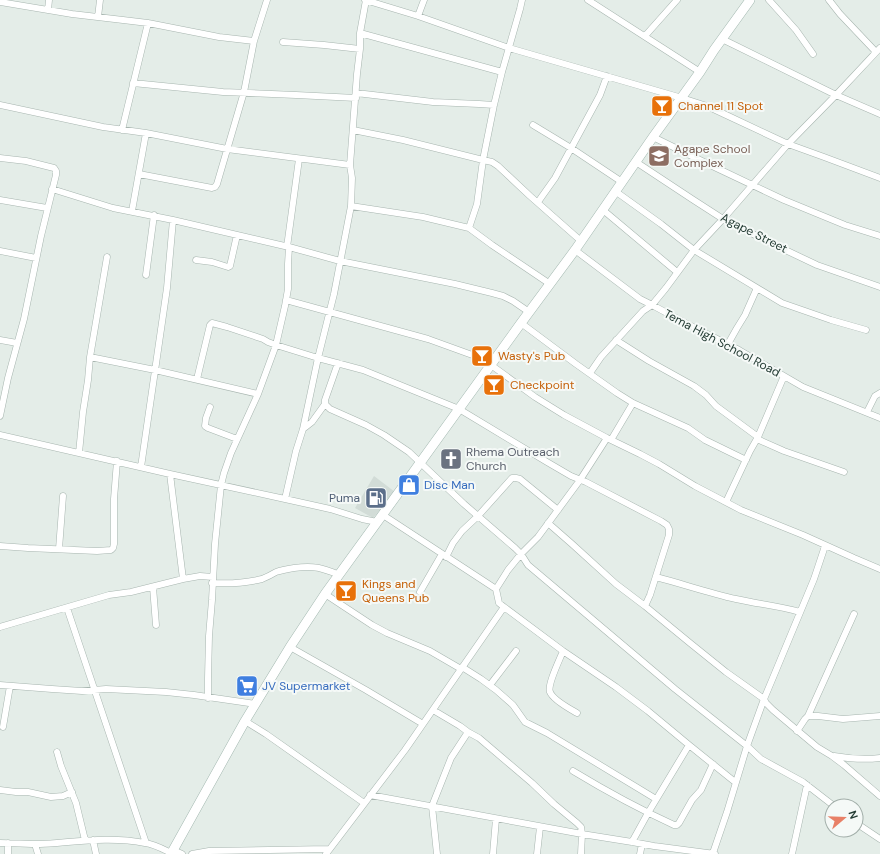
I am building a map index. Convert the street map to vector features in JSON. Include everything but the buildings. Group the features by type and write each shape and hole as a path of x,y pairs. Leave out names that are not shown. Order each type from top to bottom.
{"main road":[{"path":"171,852 245,722 290,647 326,594 459,408 575,250 750,0"}],"street":[{"path":"48,10 49,0"},
{"path":"98,17 100,0"},
{"path":"139,174 212,188 215,187 228,149 244,92 254,41 267,0"},
{"path":"285,499 296,450 303,429 318,358 330,311 351,206 352,178 350,165 360,49 360,33 366,0 418,16 508,48 707,106 788,144 880,178"},
{"path":"418,16 424,0"},
{"path":"469,228 477,204 483,160 494,105 522,0"},
{"path":"588,0 700,72"},
{"path":"644,36 677,0"},
{"path":"769,0 796,30 813,54"},
{"path":"590,373 601,357 643,311 652,304 666,288 694,250 788,144 878,50 840,14 829,0"},
{"path":"2,1 72,14 148,23 219,37 254,41"},
{"path":"122,130 148,23"},
{"path":"360,33 502,72"},
{"path":"722,39 836,95 880,114"},
{"path":"283,42 360,49"},
{"path":"538,202 555,178 600,95 607,76"},
{"path":"133,83 223,92 356,96 494,105"},
{"path":"0,105 122,130 146,132 228,149 350,165"},
{"path":"533,125 622,182"},
{"path":"353,130 403,140 492,162 581,240"},
{"path":"132,211 146,132"},
{"path":"653,137 784,200 838,222 880,236"},
{"path":"0,158 26,161 54,168 56,171 24,319 8,378 0,416"},
{"path":"208,698 212,580 221,485 237,439 258,394 276,345 288,289 288,247 299,159"},
{"name":"Agape Street","path":"636,162 723,219 817,265 880,287"},
{"path":"52,189 112,208 154,215 340,261 447,282 492,293 513,301 529,312"},
{"path":"615,191 694,250 782,302 831,320 866,330"},
{"path":"0,200 47,208"},
{"path":"351,206 423,218 469,228 550,284"},
{"path":"603,210 677,272"},
{"path":"146,275 154,215"},
{"path":"141,467 167,288 173,220"},
{"path":"196,260 212,262 228,267 230,266 237,235"},
{"name":"Tema High School Road","path":"575,250 640,299 652,304 692,327 728,344 802,387 880,418"},
{"path":"0,251 36,258"},
{"path":"79,453 90,357 107,256"},
{"path":"728,344 745,315 757,288"},
{"path":"286,300 428,339 475,356 491,365 535,397 564,415 659,464 695,486 741,510 803,535 880,569"},
{"path":"198,379 210,325 212,323 263,339 276,345 363,370 459,408 571,476 649,514 667,525 669,535 650,595 645,606"},
{"path":"521,323 633,403 688,428 705,440 746,460"},
{"path":"0,340 17,343"},
{"path":"616,340 649,361 694,386 706,395 716,406 757,438 827,467 844,472"},
{"path":"90,357 198,379 258,394"},
{"path":"303,429 312,422 325,404 325,400 338,363"},
{"path":"726,502 757,438 784,376"},
{"path":"867,412 875,396 880,393"},
{"path":"496,589 508,570 538,537 558,510 633,403"},
{"path":"325,404 330,409 366,425 384,435 409,452 515,548 528,565 584,614 765,762 807,785 824,798"},
{"path":"210,407 205,426 237,439"},
{"path":"0,435 285,499 362,519 380,519 444,555 496,589 499,603 563,651 629,696 736,782"},
{"path":"0,546 97,551 111,550 113,548 114,499 117,461"},
{"path":"170,474 183,579"},
{"path":"420,592 444,555 462,531 478,516 512,478 520,479 558,510"},
{"path":"59,549 63,496"},
{"path":"548,523 616,584 764,699 766,704 797,731 817,747 832,756 880,796"},
{"path":"370,795 540,827 654,846 714,854 747,746 764,699 814,579 825,546"},
{"path":"0,627 109,596 200,576 226,584 261,579 286,569 305,566 316,567 340,575"},
{"path":"656,577 735,599 787,608 800,612"},
{"path":"153,587 156,625"},
{"path":"326,594 372,625 462,668 490,685 513,705 525,722 546,732 656,799"},
{"path":"192,854 209,851 328,852 393,766 504,607"},
{"path":"67,608 146,843"},
{"path":"797,731 808,716 854,614"},
{"path":"290,647 423,724"},
{"path":"490,685 516,651"},
{"path":"563,651 551,680 549,691 556,699 577,713"},
{"path":"0,685 52,689 166,692 256,704"},
{"path":"3,727 10,686"},
{"path":"433,710 479,738 577,823 581,827 582,834 581,854"},
{"path":"808,716 843,718 880,716"},
{"path":"245,722 266,734 364,803"},
{"path":"437,854 432,806 451,758 468,732"},
{"path":"632,842 689,745"},
{"path":"57,752 76,803 85,840"},
{"path":"832,756 857,760 880,758"},
{"path":"574,770 596,785 648,813 677,825 692,800 701,790 713,764"},
{"path":"792,854 807,785"},
{"path":"0,790 28,792 51,797 64,796 72,792"},
{"path":"493,854 496,819"},
{"path":"537,854 540,827"},
{"path":"864,828 880,839"},
{"path":"0,843 35,844 85,840 114,840 146,843 171,852 182,854"},
{"path":"93,840 96,854"},
{"path":"8,843 8,854"},
{"path":"35,844 38,854"},
{"path":"640,854 642,844"}],"shaded area":[{"path":"374,476 395,492 373,518 355,508"}],"place":[{"name":"Channel 11 Spot","path":"662,106"},
{"name":"Agape School Complex","path":"659,156"},
{"name":"Wasty's Pub","path":"482,356"},
{"name":"Checkpoint","path":"494,385"},
{"name":"Rhema Outreach Church","path":"451,459"},
{"name":"Disc Man","path":"409,485"},
{"name":"Puma","path":"376,498"},
{"name":"Kings and Queens Pub","path":"346,591"},
{"name":"JV Supermarket","path":"247,686"}]}
